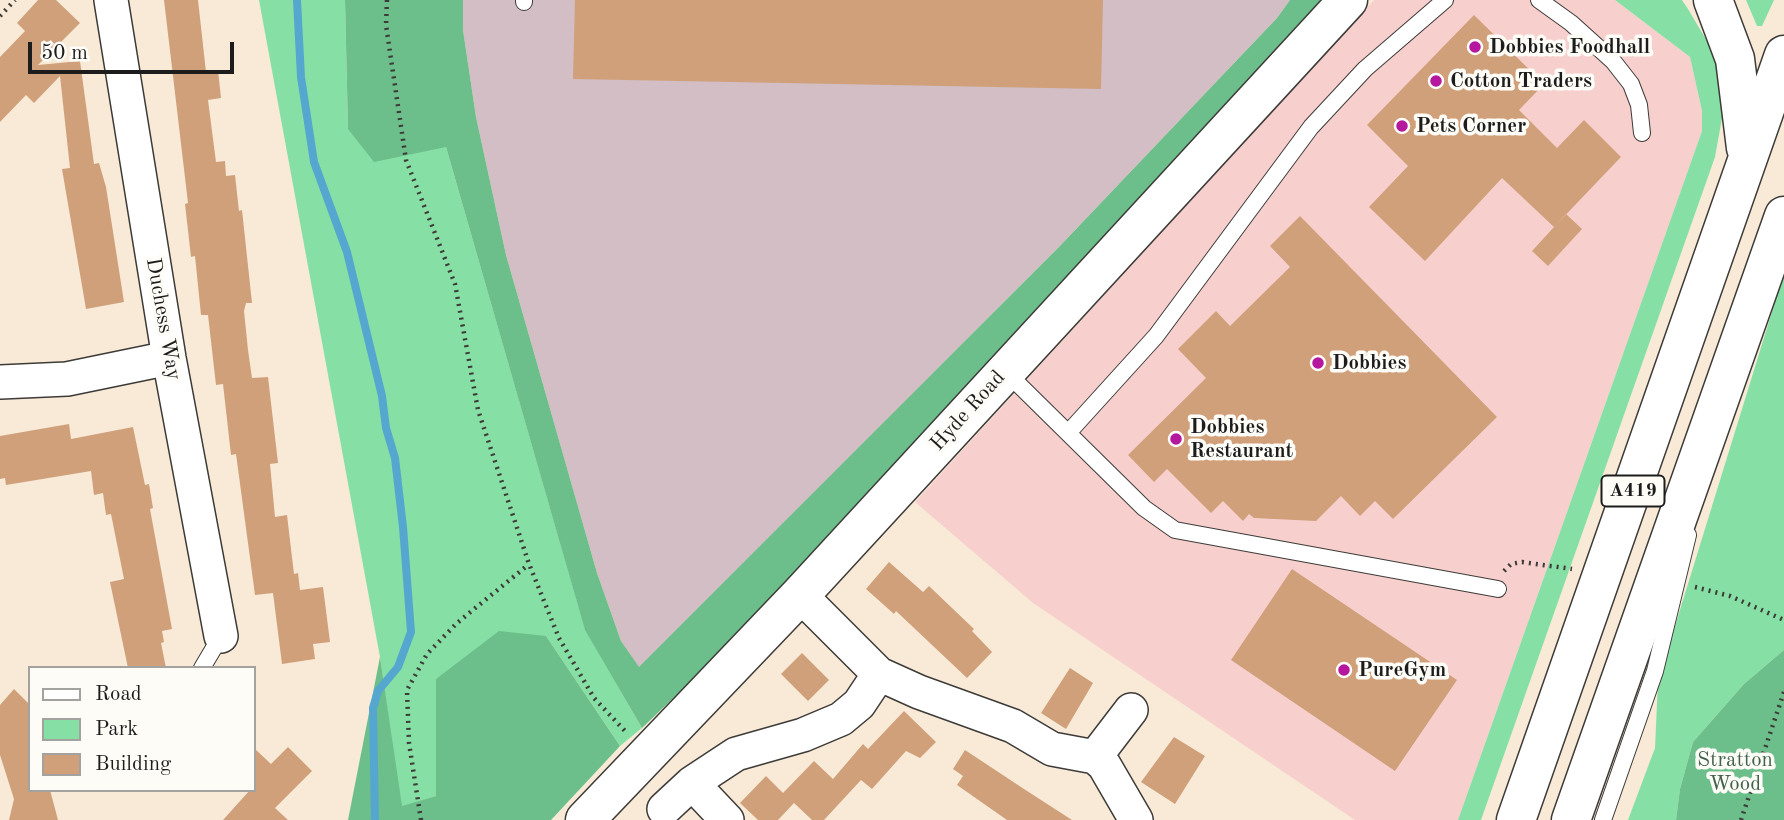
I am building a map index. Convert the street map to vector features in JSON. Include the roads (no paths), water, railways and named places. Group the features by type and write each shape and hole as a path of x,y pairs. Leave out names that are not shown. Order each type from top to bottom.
{"main road":[{"name":"Hyde Road","path":"585,820 800,595 1348,0"},
{"name":"A419","path":"1713,0 1735,59 1747,160"},
{"name":"A419","path":"1516,820 1784,55"},
{"name":"A419","path":"1571,820 1784,216"}],"street":[{"name":"Duchess Way","path":"111,0 169,358 221,636"},
{"path":"0,382 67,379 169,358"},
{"path":"800,595 879,674 919,692 1013,726 1052,749 1095,757 1104,765 1136,820"},
{"path":"664,809 692,783 736,754 803,735 841,719 859,704 879,674"},
{"path":"1095,757 1131,710"},
{"path":"692,783 727,820"}],"lane":[{"path":"1068,433 1156,336 1311,127 1365,69 1445,0"},
{"path":"1539,0 1571,23 1613,61 1635,95 1642,133"},
{"path":"1005,371 1144,508 1175,530 1498,589"},
{"path":"1603,820 1655,671 1678,585 1701,453"},
{"path":"203,666 221,636"}],"waterway":[{"path":"297,0 301,77 314,162 347,252 395,458 403,527 411,632 398,667 378,691 373,708 375,820"}],"place":[{"name":"Dobbies Foodhall","path":"1475,47"},
{"name":"Cotton Traders","path":"1436,81"},
{"name":"Pets Corner","path":"1402,126"},
{"name":"Dobbies","path":"1318,363"},
{"name":"Dobbies Restaurant","path":"1176,439"},
{"name":"PureGym","path":"1344,670"}],"park label":[{"name":"Stratton Wood","path":"1735,772"}]}
